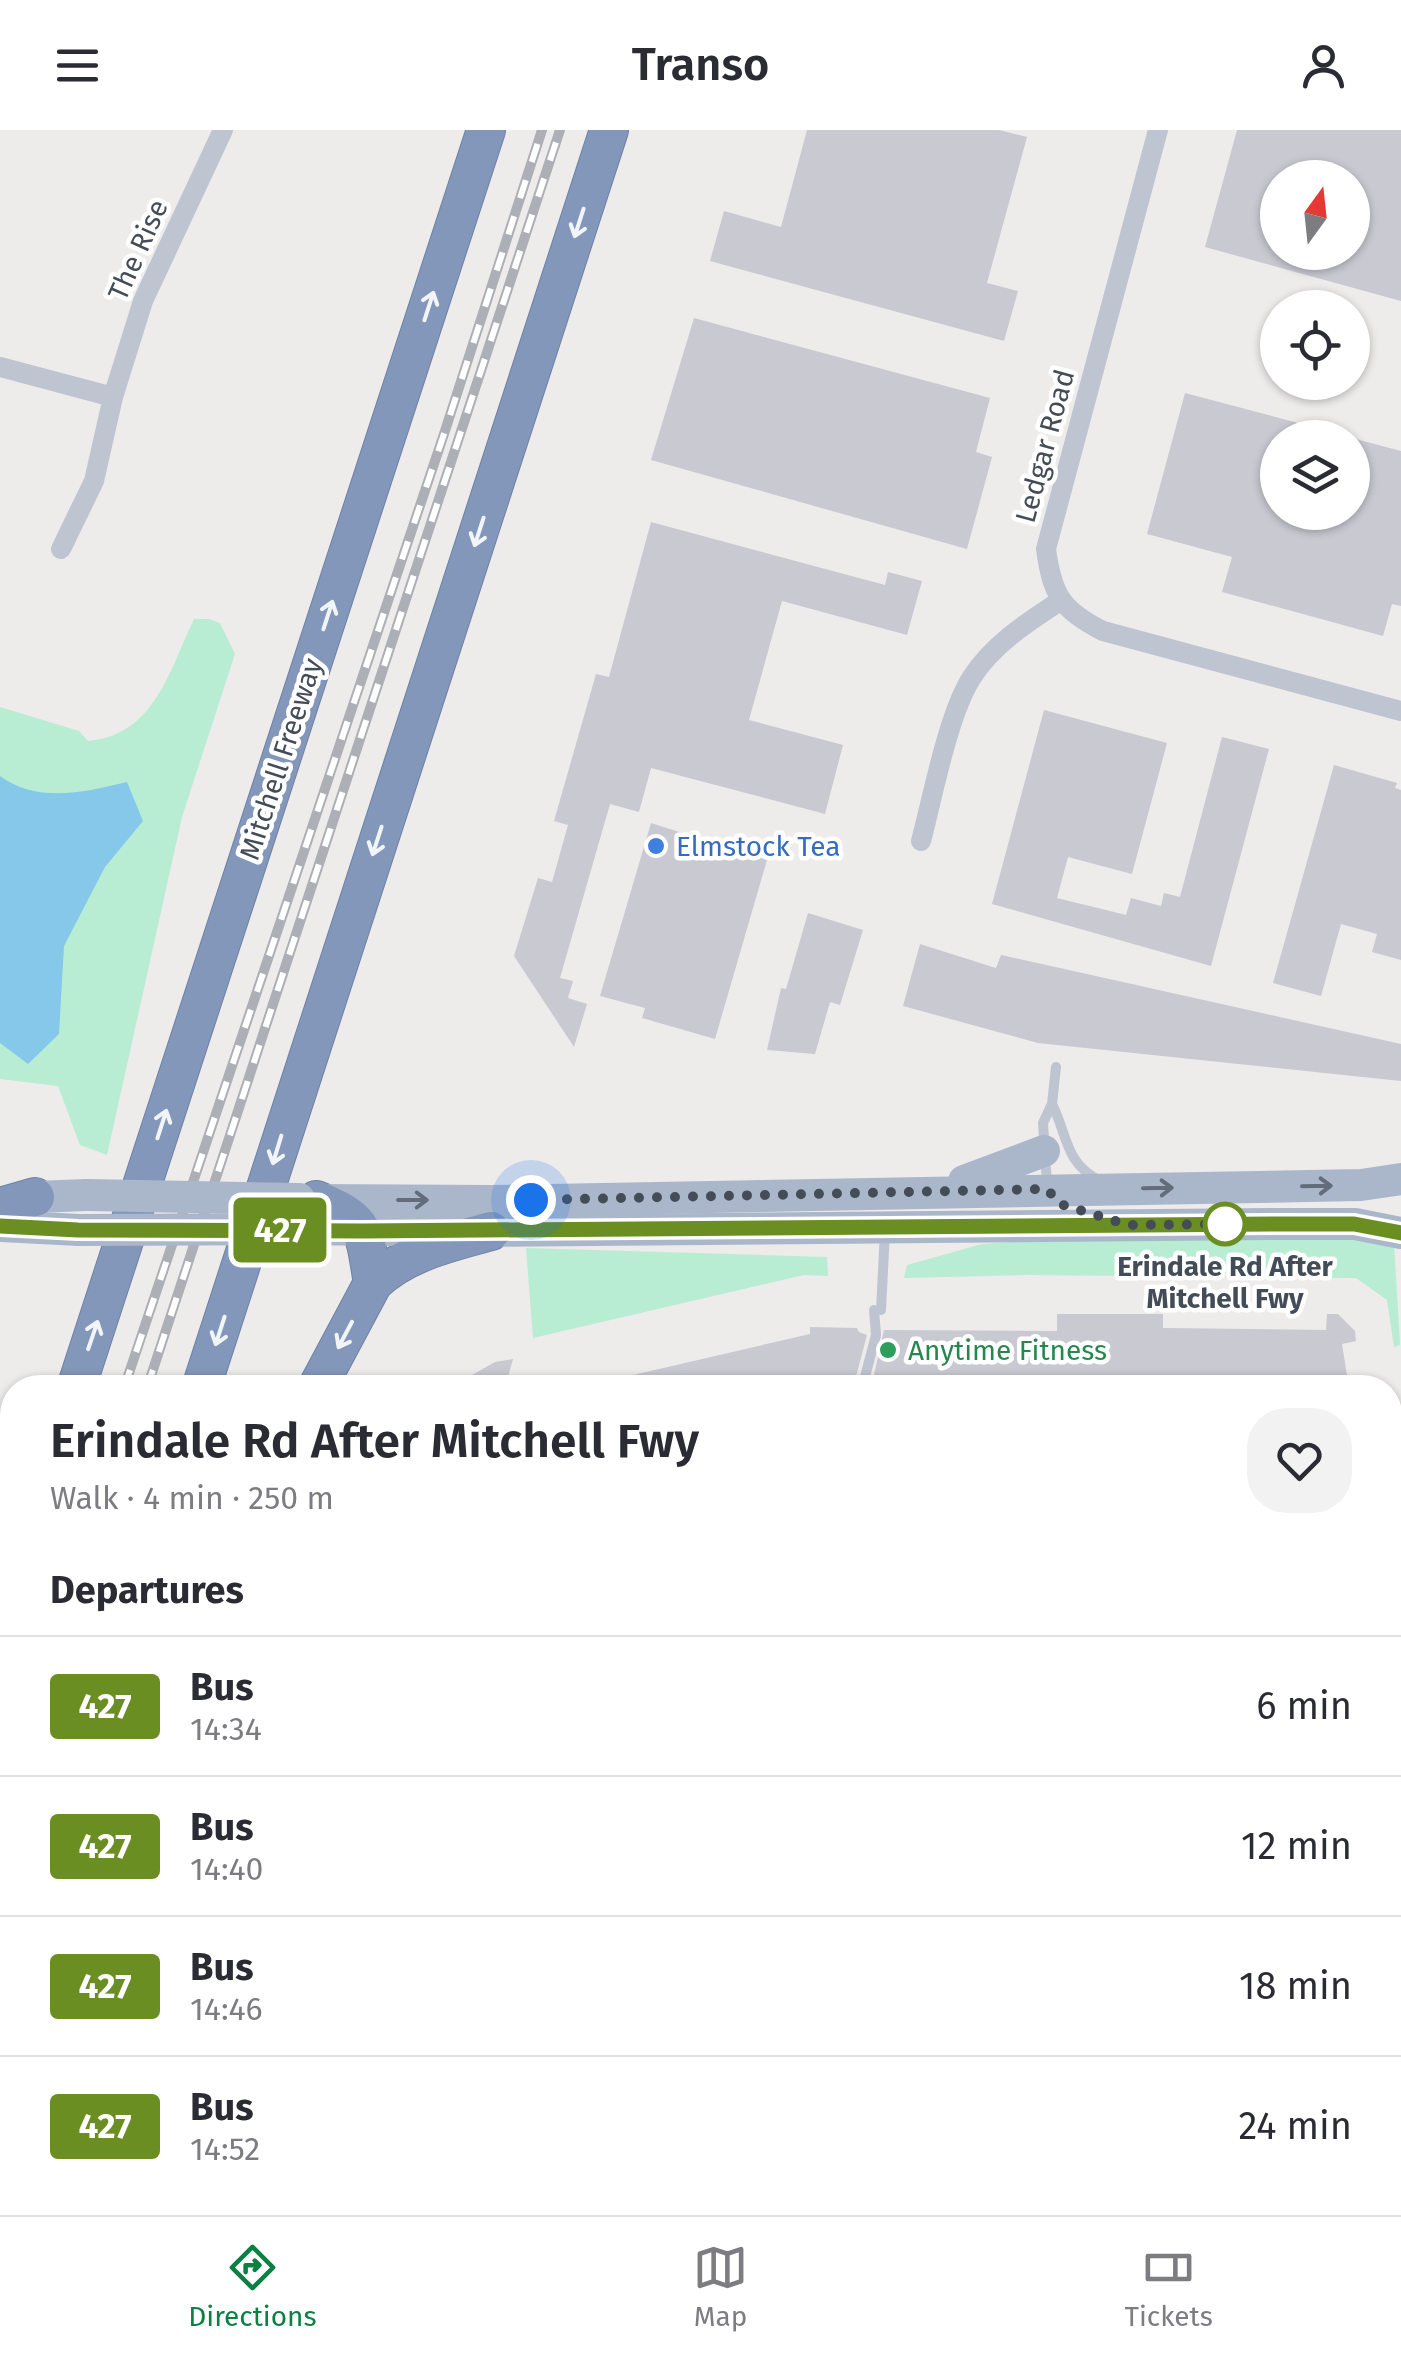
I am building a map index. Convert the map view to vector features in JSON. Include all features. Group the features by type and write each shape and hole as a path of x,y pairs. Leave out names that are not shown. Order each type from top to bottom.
{"highway":[{"name":"Mitchell Freeway","path":"80,1375 486,130"},
{"path":"205,1375 609,130"},
{"path":"301,1209 353,1217 363,1231 372,1284"},
{"path":"325,1375 372,1284 417,1254 491,1231"}],"main road":[{"path":"926,1192 994,1172 1044,1151"},
{"path":"363,1231 885,1227 1114,1209 1401,1179"},
{"path":"0,1226 78,1230 301,1209 492,1201 926,1192 1054,1196 1114,1209 1401,1230 1397,1204 1401,1191"},
{"path":"12,1201 88,1195 301,1209"}],"street":[{"name":"The Rise","path":"61,549 94,482 113,397 143,301 224,130"},
{"name":"Ledgar Road","path":"1060,602 1050,578 1046,548 1158,130"},
{"path":"0,368 113,397"},
{"path":"921,841 958,706 970,679 1010,636 1060,602 1077,618 1103,631 1401,712"}],"lane":[{"path":"1054,1196 1044,1151 1043,1123 1052,1104 1056,1067"},
{"path":"1052,1104 1062,1123 1063,1139 1079,1168 1114,1209"},
{"path":"865,1375 876,1335 885,1227"}],"green space":[{"path":"194,619 220,623 235,654 182,817 107,1155 80,1145 58,1086 0,1079 0,707 79,731 88,741 111,736 129,727 157,697"},
{"path":"1367,1236 1394,1243 1400,1345 1394,1347 1387,1300 1356,1278 904,1278 907,1265 982,1244 1056,1239"},
{"path":"526,1248 827,1257 828,1276 804,1275 533,1338"}],"water":[{"path":"0,776 15,785 46,793 78,792 127,782 143,821 105,867 64,946 59,1034 28,1064 0,1043"}],"building":[{"path":"807,130 999,130 1027,137 987,283 1018,291 1004,341 710,261 724,211 781,227"},
{"path":"1237,130 1401,130 1401,301 1288,270 1370,270 1370,160 1260,160 1260,262 1205,247"},
{"path":"694,318 990,398 976,452 992,457 967,549 651,460"},
{"path":"1185,393 1287,420 1260,420 1260,530 1370,530 1370,443 1401,451 1401,606 1392,604 1383,636 1222,592 1232,557 1147,534"},
{"path":"651,522 885,585 888,572 922,581 907,635 782,601 749,720 843,745 825,814 651,768 639,812 610,804 560,978 573,981 568,998 587,1004 574,1047 514,956 538,878 552,882 568,825 554,821 596,674 609,677"},
{"path":"1044,710 1167,743 1132,874 1068,857 1057,898 1126,915 1131,898 1161,906 1164,893 1180,897 1222,737 1269,749 1211,966 992,904"},
{"path":"1334,765 1397,783 1395,788 1401,790 1401,960 1372,952 1377,934 1341,924 1321,996 1273,983"},
{"path":"651,823 767,860 715,1039 642,1018 645,1008 600,996"},
{"path":"808,913 863,930 840,1005 830,1002 815,1054 767,1050 781,988 786,989"},
{"path":"920,944 996,968 1001,955 1401,1044 1401,1081 1038,1043 903,1006"},
{"path":"1057,1314 1163,1314 1163,1328 1326,1330 1327,1314 1338,1314 1355,1331 1356,1341 1342,1344 1347,1375 874,1375 884,1330 1057,1331"},
{"path":"810,1327 857,1328 867,1335 856,1375 633,1375 810,1334"},
{"path":"513,1359 509,1375 472,1375 495,1362"}],"railway":[{"path":"128,1375 542,130"},
{"path":"151,1375 560,130"}],"bus line":[{"name":"427","path":"0,1226 78,1230 491,1231 1354,1224 1401,1233"}],"place":[{"name":"Elmstock Tea","path":"656,846"},
{"name":"Erindale Rd After Mitchell Fwy","path":"1225,1224"},
{"name":"Anytime Fitness","path":"888,1350"}],"route":[{"path":"531,1200 1047,1189 1060,1204 1128,1225 1240,1224 1225,1224"}]}
